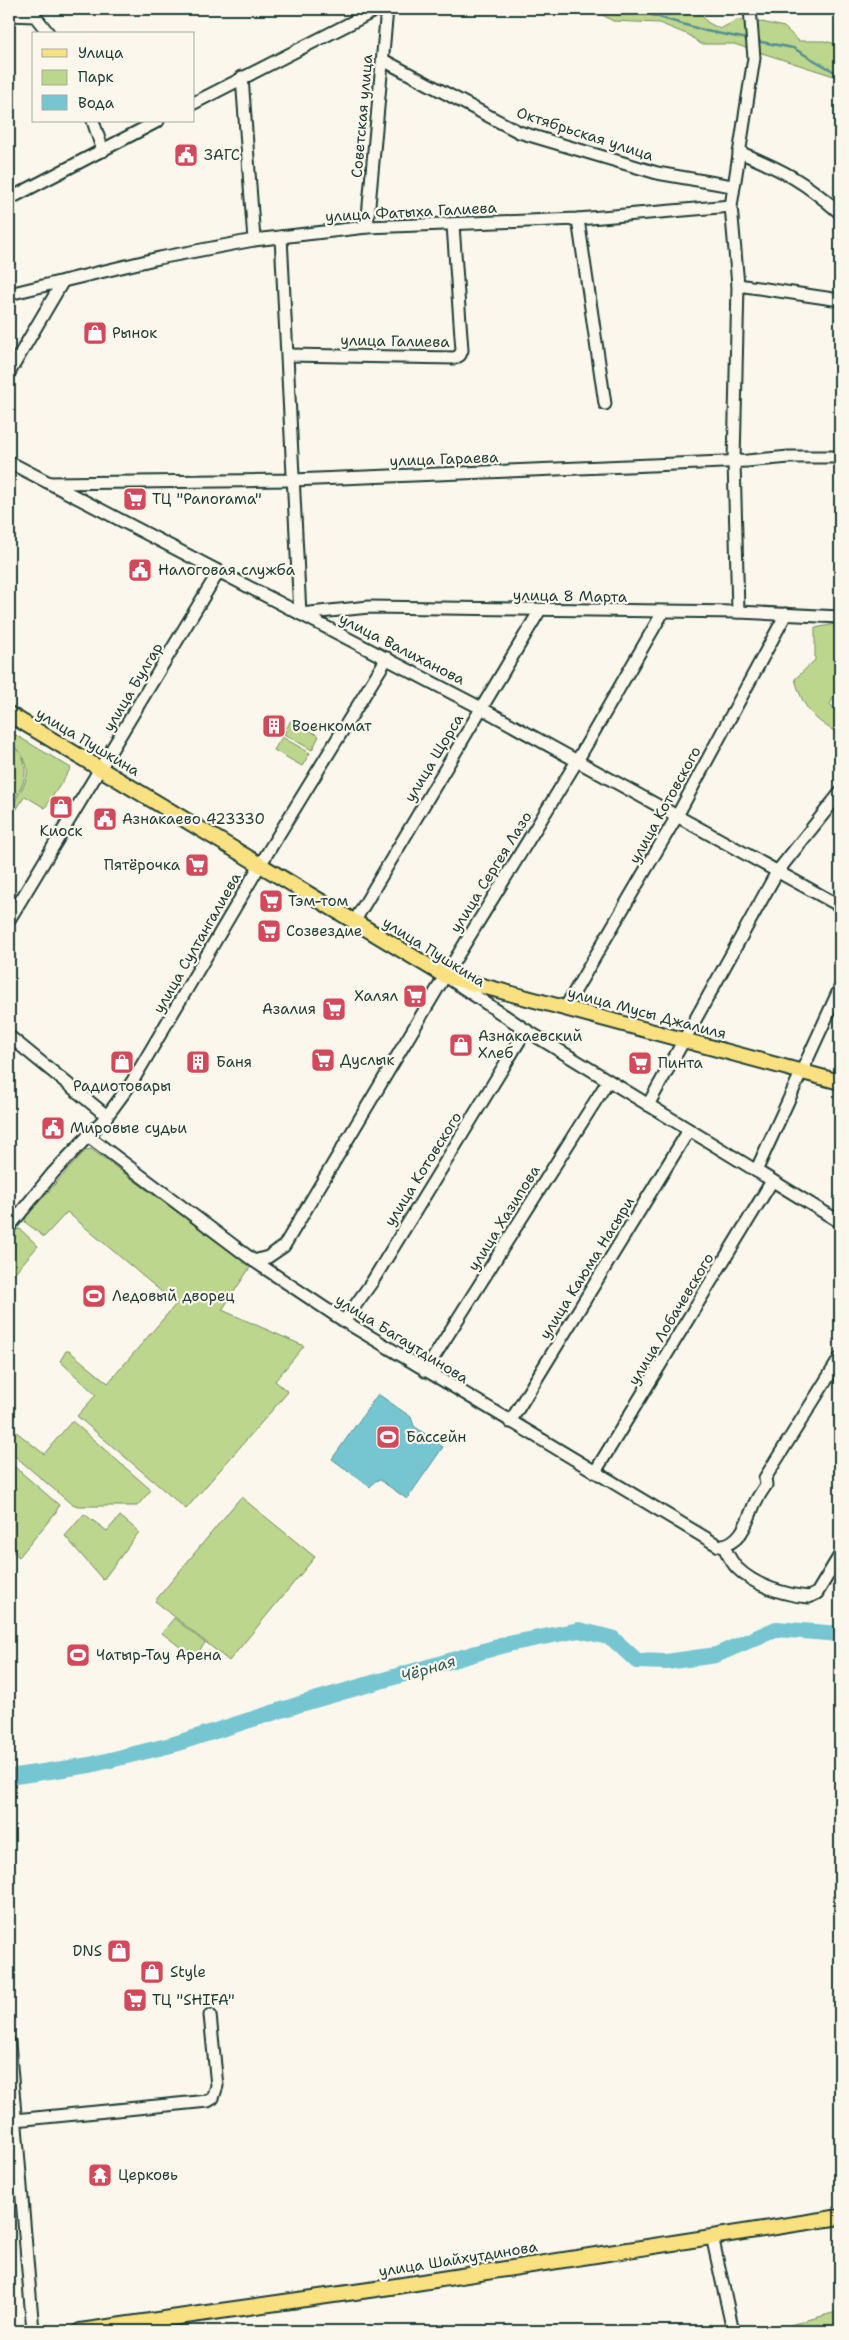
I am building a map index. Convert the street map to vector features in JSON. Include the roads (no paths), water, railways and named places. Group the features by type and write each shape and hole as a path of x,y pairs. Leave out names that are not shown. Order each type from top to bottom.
{"main road":[{"name":"улица Пушкина","path":"9,714 445,976"},
{"name":"улица Мусы Джалиля","path":"445,976 840,1082"},
{"name":"улица Шайхутдинова","path":"80,2331 399,2285 840,2216"}],"street":[{"path":"195,102 378,9"},
{"name":"Советская улица","path":"366,227 387,9"},
{"path":"738,612 734,461 738,285 730,206 754,58 750,9"},
{"path":"9,15 35,16 47,32"},
{"name":"Октябрьская улица","path":"383,60 519,132 657,174 732,186"},
{"path":"242,77 254,240"},
{"path":"93,122 103,151"},
{"path":"9,199 156,122"},
{"path":"739,152 777,167 802,181 840,213"},
{"name":"улица Фатыха Галиева","path":"9,294 159,258 254,240 366,227 453,225 578,218 730,206"},
{"path":"578,218 605,404"},
{"name":"улица Галиева","path":"288,355 455,358 460,355 462,350 453,225"},
{"path":"281,237 300,614"},
{"path":"9,374 63,281"},
{"path":"738,285 840,300"},
{"name":"улица Гараева","path":"48,483 293,480 789,457 840,457"},
{"name":"улица Валиханова","path":"9,462 482,708 840,906"},
{"name":"улица Булгар","path":"9,920 219,571"},
{"name":"улица 8 Марта","path":"300,614 369,607 738,612 840,617"},
{"name":"улица Щорса","path":"354,922 540,610"},
{"name":"улица Сергея Лазо","path":"254,1261 268,1257 284,1246 445,976 577,761 662,612"},
{"name":"улица Котовского","path":"565,1008 678,816 786,614"},
{"name":"улица Султангалиева","path":"9,1227 53,1173 106,1116 132,1082 260,865 387,658"},
{"path":"648,1105 777,872 840,793"},
{"name":"улица Пушкина","path":"445,976 526,1030 840,1222"},
{"path":"756,1171 840,988"},
{"name":"улица Котовского","path":"344,1321 372,1282 526,1030"},
{"path":"9,1036 106,1116"},
{"name":"улица Хазипова","path":"425,1371 608,1081"},
{"name":"улица Каюма Насыри","path":"510,1422 689,1130"},
{"name":"улица Багаутдинова","path":"88,1136 254,1261 344,1321 510,1422 719,1545"},
{"name":"улица Лобачевского","path":"595,1472 772,1181"},
{"path":"840,1358 765,1478 766,1484 755,1503 748,1524 734,1540 719,1545 738,1569 751,1579 766,1587 809,1597 817,1593 840,1555"},
{"path":"15,2120 208,2101 213,2098 217,2086 210,2016"},
{"path":"9,2042 33,2331"},
{"path":"712,2236 733,2331"}],"water":[{"name":"Бассейн","path":"378,1394 411,1417 414,1426 443,1447 407,1499 380,1480 375,1481 370,1487 332,1459"}],"waterway":[{"path":"632,9 706,31 748,39"},
{"path":"756,41 793,48 840,75"},
{"name":"Чёрная","path":"9,1777 90,1765 171,1745 297,1705 508,1644 579,1630 612,1638 637,1661 666,1662 716,1655 776,1629 840,1634"}],"place":[{"name":"ЗАГС","path":"186,155"},
{"name":"Рынок","path":"95,333"},
{"name":"ТЦ \"Panorama\"","path":"135,499"},
{"name":"Налоговая служба","path":"140,570"},
{"name":"Военкомат","path":"274,726"},
{"name":"Киоск","path":"61,807"},
{"name":"Азнакаево 423330","path":"105,819"},
{"name":"Пятёрочка","path":"197,865"},
{"name":"Тэм-том","path":"271,901"},
{"name":"Созвездие","path":"269,931"},
{"name":"Халял","path":"415,996"},
{"name":"Азалия","path":"334,1009"},
{"name":"Азнакаевский Хлеб","path":"461,1045"},
{"name":"Дуслык","path":"323,1060"},
{"name":"Радиотовары","path":"122,1062"},
{"name":"Баня","path":"198,1062"},
{"name":"Пинта","path":"640,1063"},
{"name":"Мировые судьи","path":"53,1128"},
{"name":"Ледовый дворец","path":"94,1296"},
{"name":"Бассейн","path":"388,1437"},
{"name":"Чатыр-Тау Арена","path":"78,1655"},
{"name":"DNS","path":"119,1951"},
{"name":"Style","path":"152,1972"},
{"name":"ТЦ \"SHIFA\"","path":"135,2000"},
{"name":"Церковь","path":"100,2175"}]}
